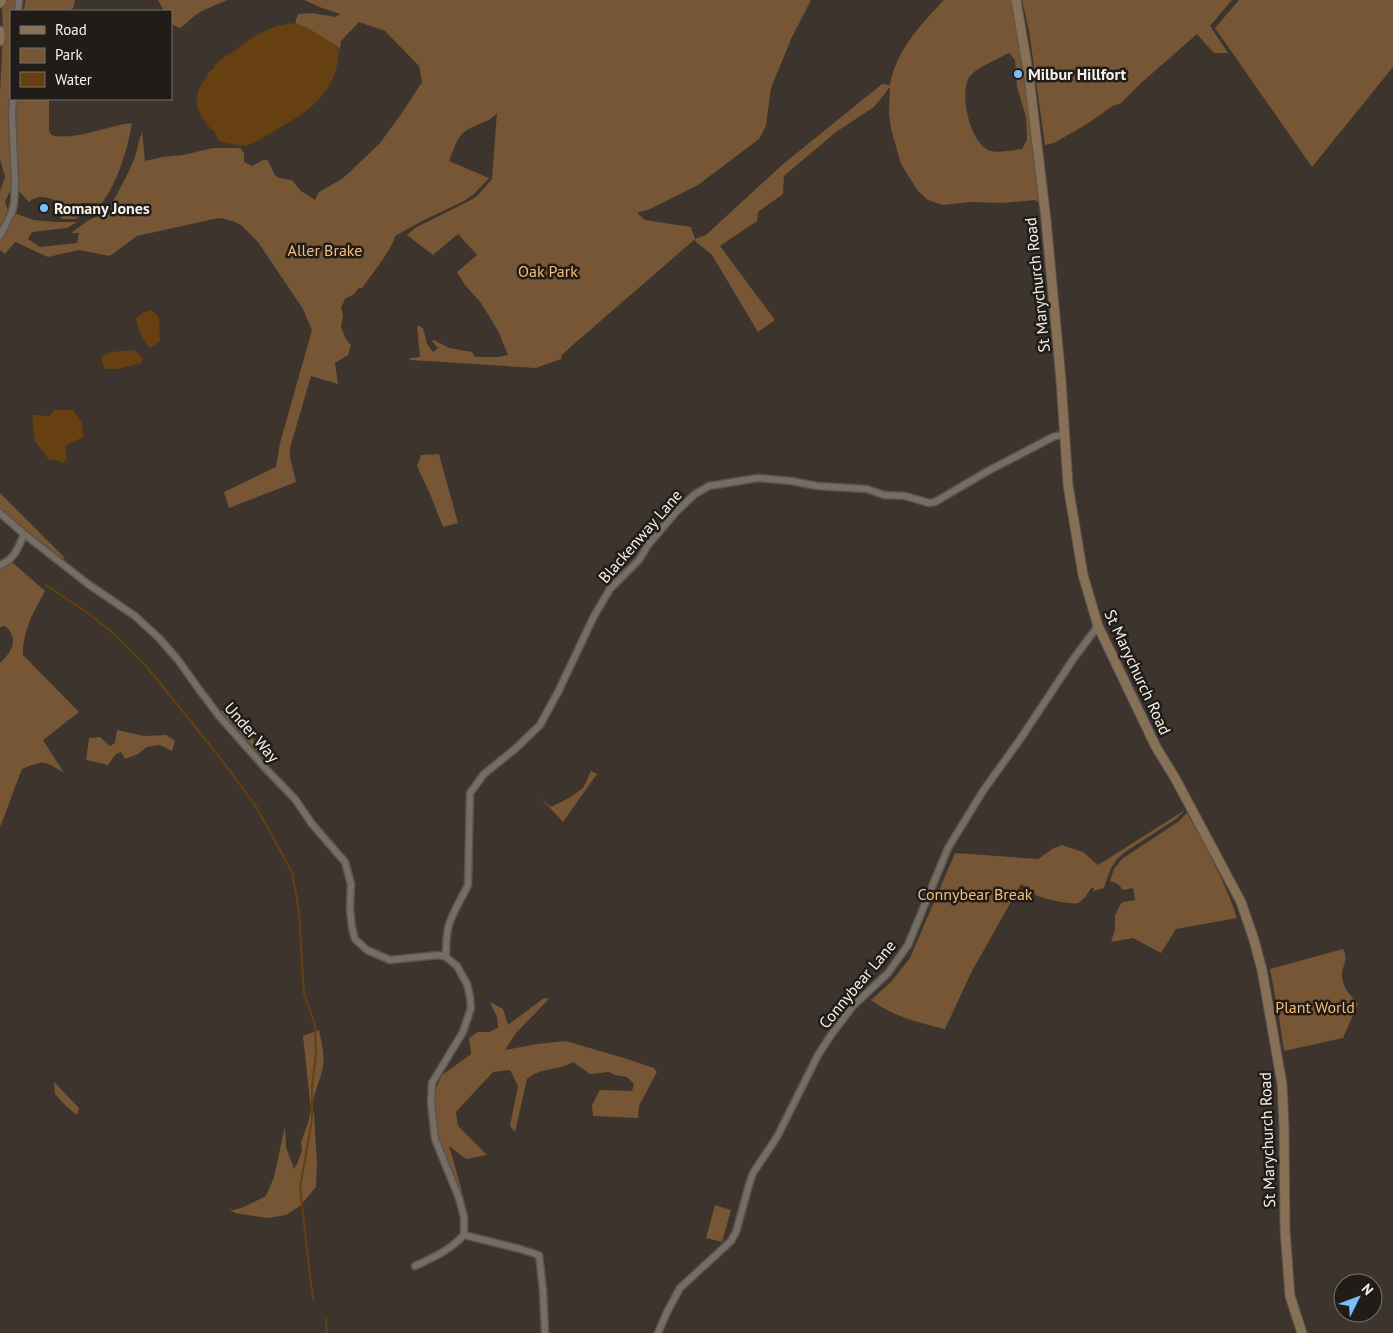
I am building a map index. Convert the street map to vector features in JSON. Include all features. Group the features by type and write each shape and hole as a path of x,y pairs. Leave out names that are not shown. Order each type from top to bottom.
{"street":[{"name":"St Marychurch Road","path":"1016,0 1029,77 1046,220 1061,372 1068,485 1082,575 1098,626 1156,747 1175,778 1241,902 1254,940 1262,970 1282,1084 1285,1230 1290,1296 1302,1333"},
{"path":"0,31 0,41"},
{"path":"0,236 12,212 14,203 12,113 14,100"},
{"name":"Blackenway Lane","path":"446,957 448,927 468,885 470,792 484,774 515,749 540,724 559,690 594,616 610,589 639,560 648,545 676,512 695,494 709,486 758,478 817,486 867,489 884,495 905,496 929,503 935,502 1052,437 1064,434"},
{"name":"Under Way","path":"0,513 88,584 134,616 159,638 178,660 219,716 295,799 312,824 345,862 351,884 350,908 355,939 367,950 390,960 439,955 446,957"},
{"path":"0,565 8,562 15,554 24,534"},
{"name":"Connybear Lane","path":"658,1333 680,1288 731,1241 736,1232 754,1172 776,1137 818,1055 853,1006 888,973 908,945 948,848 983,792 1074,658 1098,626"},
{"path":"414,1266 454,1246 464,1236 464,1217 459,1198 435,1139 431,1112 432,1083 463,1032 471,1008 467,984 457,966 446,957"},
{"path":"464,1236 539,1255 545,1333"}],"green space":[{"path":"4,0 15,0 15,10 10,10 11,189 5,202 8,210 0,227 0,191 5,177 0,159 2,5"},
{"path":"25,0 75,0 70,10 24,10"},
{"path":"158,0 228,0 201,12 180,28 172,23 172,10 163,10"},
{"path":"304,0 811,0 791,39 771,88 766,126 759,139 698,185 650,209 637,213 645,220 691,227 695,239 706,235 782,165 882,84 890,85 893,73 904,49 918,28 944,0 1013,0 1018,22 1041,204 1035,200 942,205 928,200 918,191 901,164 891,129 889,113 890,87 874,107 836,132 784,176 783,194 758,212 757,221 720,246 775,320 758,332 712,255 694,240 574,344 562,355 561,359 536,368 410,360 410,358 420,357 417,326 423,328 427,344 433,352 438,348 432,341 434,340 449,348 472,352 475,357 508,355 498,331 481,303 465,285 457,272 477,255 458,234 433,255 407,235 415,228 476,197 492,179 497,113 489,120 463,133 449,161 489,178 474,194 464,201 395,236 386,255 362,288 359,288 354,294 345,299 341,308 343,315 341,327 351,345 348,355 335,363 338,384 311,376 290,448 290,458 296,482 229,508 224,492 276,467 280,443 312,330 303,309 258,242 241,225 222,218 137,236 110,256 79,250 48,257 15,242 5,254 0,250 0,236 12,212 33,220 77,222 67,228 32,232 28,239 40,247 77,243 79,233 71,233 89,220 105,213 134,160 142,131 145,161 213,148 240,148 244,153 244,162 252,166 267,160 277,177 292,180 301,191 315,200 319,192 342,179 380,143 422,82 419,66 385,31 359,22 341,41 339,53 337,46 295,23 298,14 312,13 335,17 340,14","holes":["1009,53 1015,60 1017,87 1026,117 1027,140 1022,149 1002,152 991,151 984,147 977,139 972,129 966,105 965,94 967,84 970,76 988,63"]},
{"path":"1022,0 1232,0 1210,26 1228,53 1214,53 1197,34 1120,104 1114,105 1087,124 1054,143 1045,145 1029,31"},
{"path":"1239,0 1393,0 1393,67 1312,167 1215,28"},
{"path":"13,100 49,100 49,131 51,135 55,136 74,136 132,123 128,144 112,187 101,204 82,203 81,216 75,219 61,219 61,203 41,197 29,202 15,188"},
{"path":"439,454 458,523 443,527 417,466 421,455"},
{"path":"0,493 65,558 56,559 0,513"},
{"path":"13,563 45,591 27,630 23,655 79,712 43,740 64,773 44,763 22,769 0,827 0,663 9,653 13,637 5,626 0,627 0,567"},
{"path":"220,711 227,711 240,719 271,767"},
{"path":"117,730 144,736 166,735 175,741 172,751 160,745 147,747 138,754 125,759 121,752 116,754 108,765 86,760 89,738 100,737 110,746 115,743"},
{"path":"591,771 597,774 563,822 539,796 551,807 583,788"},
{"name":"Connybear Break","path":"1185,810 1176,819 1125,852 1117,859 1110,870 1104,888 1093,891 1094,888 1091,888 1078,903 1039,897 1021,884 972,971 945,1029 897,1015 871,1000 892,981 910,958 955,853 1038,859 1062,845 1083,852 1098,865"},
{"path":"1187,813 1221,877 1237,918 1176,929 1161,953 1133,938 1111,942 1115,930 1115,916 1120,905 1123,902 1135,900 1133,888 1123,890 1118,884 1110,881 1114,869 1122,859 1179,821"},
{"name":"Plant World","path":"1343,949 1345,953 1342,972 1344,985 1358,1004 1343,1038 1284,1051 1270,969"},
{"path":"544,998 549,999 516,1033 505,1050 566,1041 654,1068 657,1072 639,1106 638,1118 593,1116 592,1105 600,1090 632,1091 634,1084 627,1077 609,1072 590,1074 573,1062 532,1075 527,1079 515,1132 510,1126 518,1086 510,1070 493,1072 456,1112 458,1126 487,1155 466,1159 449,1146 462,1191 460,1195 437,1137 434,1103 436,1088 442,1075 471,1054 469,1038 478,1032 489,1032 498,1028 497,1017 490,1002 503,1009 508,1025"},
{"path":"319,1030 323,1061 322,1072 313,1103 317,1163 316,1187 300,1206 286,1215 268,1218 235,1213 229,1209 233,1210 244,1207 266,1196 274,1177 285,1126 286,1147 294,1169 297,1164 302,1151 301,1142 311,1110 303,1036"},
{"path":"54,1082 79,1108 77,1115 55,1094"},
{"path":"715,1205 731,1210 722,1242 706,1238"}],"water":[{"path":"290,23 302,26 337,46 339,53 337,65 329,86 316,103 307,110 256,142 248,145 238,145 221,142 198,108 199,92 204,81 212,70 246,42 270,29"},
{"path":"151,310 159,317 160,341 150,348 141,334 136,318 142,313"},
{"path":"134,350 143,358 141,363 117,369 105,369 101,357 111,352"},
{"path":"54,410 73,410 82,423 83,437 65,446 67,459 62,463 56,460 49,460 35,441 32,415 50,416"}],"waterway":[{"path":"239,48 262,33"},
{"path":"215,66 227,56"},
{"path":"199,91 212,70"},
{"path":"198,96 199,110 212,129"},
{"path":"46,585 88,613 114,634 146,666 214,750 255,805 292,872 299,911 304,994 315,1025 316,1054 312,1087 312,1119 300,1188 313,1300"},
{"path":"326,1319 327,1333"}],"place":[{"name":"Milbur Hillfort","path":"1018,74"},
{"name":"Romany Jones","path":"44,208"}],"park label":[{"name":"Aller Brake","path":"325,250"},
{"name":"Oak Park","path":"548,271"}]}
